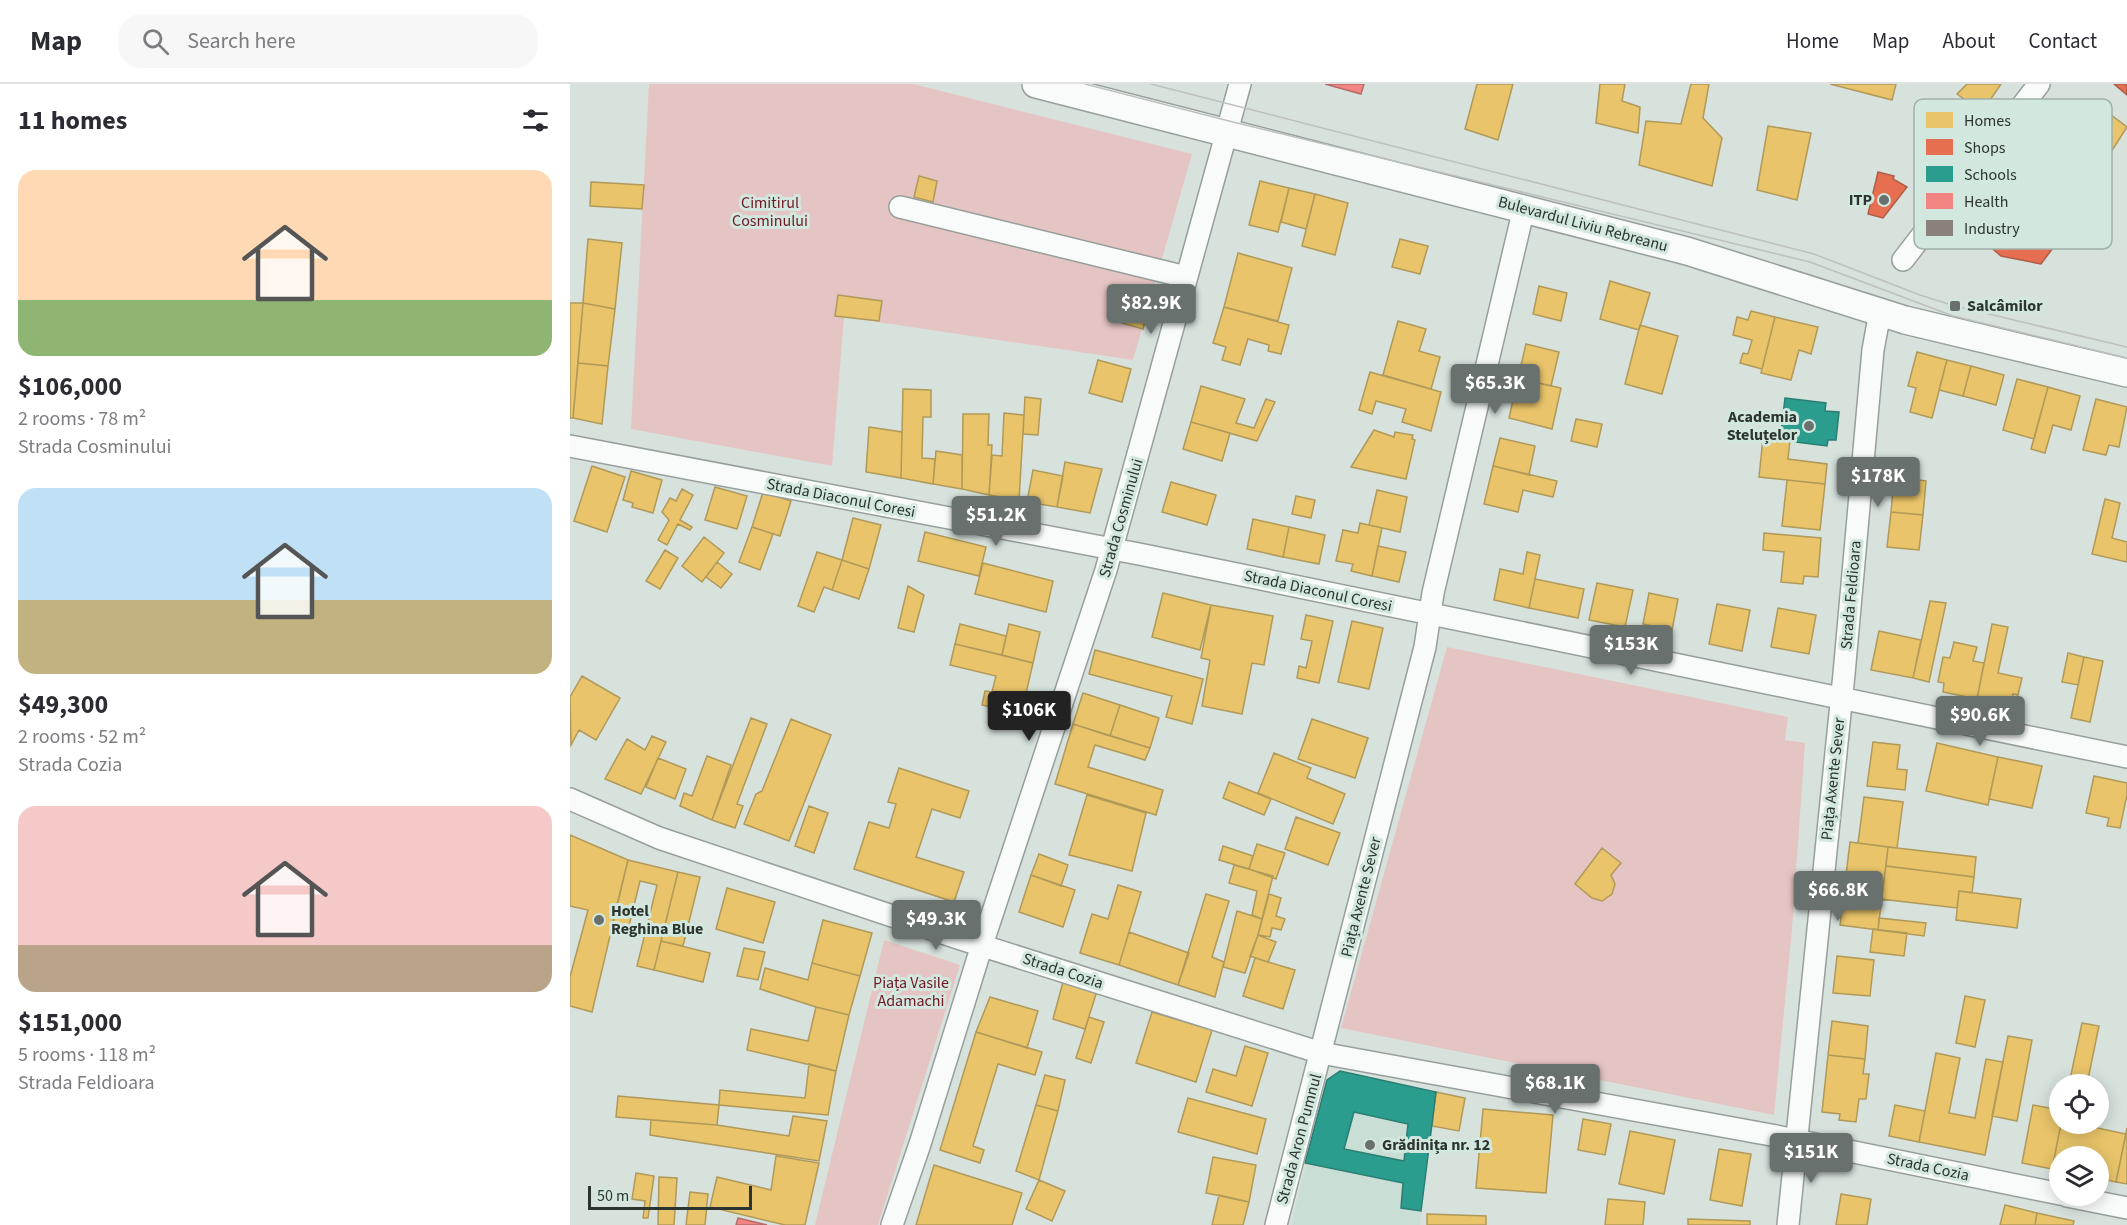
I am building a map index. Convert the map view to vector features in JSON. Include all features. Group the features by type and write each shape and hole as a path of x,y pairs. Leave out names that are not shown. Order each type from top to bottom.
{"main road":[{"name":"Bulevardul Liviu Rebreanu","path":"1036,84 1688,251 1880,312 2127,374"}],"street":[{"path":"2027,99 2039,84"},
{"name":"Strada Cosminului","path":"982,945 1113,549 1238,88"},
{"path":"900,207 1186,277"},
{"path":"1430,614 1432,594 1524,208"},
{"path":"1903,260 1914,246"},
{"name":"Strada Feldioara","path":"1842,699 1873,350 1880,312"},
{"name":"Strada Diaconul Coresi","path":"570,446 1113,549 1430,614"},
{"name":"Piața Axente Sever","path":"1322,1053 1425,647 1430,614 1842,699 1796,1140"},
{"path":"1842,699 2127,757"},
{"name":"Strada Cozia","path":"570,799 659,838 982,945 1322,1053"},
{"path":"892,1225 921,1144 982,945"},
{"path":"1322,1053 1796,1140 1788,1225"},
{"name":"Strada Aron Pumnul","path":"1276,1225 1322,1053"},
{"name":"Strada Cozia","path":"1796,1140 2049,1192"},
{"path":"2109,1204 2127,1208"}],"shaded area":[{"name":"Grădinița nr. 12","path":"1340,1071 1436,1092 1420,1225 1291,1225 1327,1080"}],"green space":[{"name":"Cimitirul Cosminului","path":"649,84 914,84 1192,154 1133,360 844,317 832,466 631,429"},
{"path":"1447,647 1788,717 1785,740 1805,743 1792,929 1774,1115 1341,1028"},
{"name":"Piața Vasile Adamachi","path":"884,940 960,965 878,1225 815,1225"}],"building: Homes":[{"path":"1477,84 1513,84 1498,140 1465,129"},
{"path":"1600,84 1625,84 1622,101 1640,107 1638,133 1596,123"},
{"path":"1691,84 1709,84 1703,118 1722,138 1712,186 1639,165 1646,121 1681,124"},
{"path":"1830,84 1896,84 1892,100"},
{"path":"1967,84 2001,84 1991,99 1964,99 1957,94"},
{"path":"2112,116 2127,127 2112,150"},
{"path":"1768,126 1811,133 1797,200 1757,190"},
{"path":"919,176 937,181 933,202 914,197"},
{"path":"1260,181 1289,188 1278,232 1249,225"},
{"path":"591,182 644,185 642,209 590,206"},
{"path":"1289,188 1315,194 1306,229 1281,222"},
{"path":"1315,194 1348,203 1335,255 1302,246"},
{"path":"588,239 622,243 615,309 583,303"},
{"path":"1400,239 1428,246 1420,274 1392,267"},
{"path":"1238,253 1292,268 1278,321 1224,307"},
{"path":"1610,281 1650,293 1639,330 1600,319"},
{"path":"1539,286 1567,293 1561,321 1533,314"},
{"path":"1131,293 1151,298 1143,329 1122,323"},
{"path":"838,295 882,301 879,321 835,316"},
{"path":"570,303 583,303 573,418 570,418"},
{"path":"583,303 615,309 608,366 578,363"},
{"path":"1224,307 1289,325 1281,354 1268,351 1269,345 1248,339 1240,365 1222,360 1226,347 1213,343"},
{"path":"1751,311 1775,317 1762,369 1740,363 1743,353 1748,354 1752,340 1733,335 1737,317 1748,320"},
{"path":"1775,317 1818,327 1811,354 1799,350 1791,380 1761,373"},
{"path":"1398,321 1426,329 1419,351 1440,357 1431,389 1383,375"},
{"path":"1640,325 1678,336 1662,394 1625,384"},
{"path":"1526,344 1559,352 1551,386 1518,378"},
{"path":"1917,352 1947,360 1932,418 1910,412 1916,388 1908,386"},
{"path":"1098,360 1131,369 1122,402 1089,393"},
{"path":"1947,360 1971,366 1963,396 1939,390"},
{"path":"578,363 608,366 602,424 573,418"},
{"path":"1971,366 2004,375 1996,405 1963,396"},
{"path":"1370,372 1441,392 1431,431 1402,422 1406,409 1376,401 1372,414 1359,410"},
{"path":"1518,378 1561,388 1552,429 1509,418"},
{"path":"2017,379 2048,387 2034,439 2003,430"},
{"path":"1201,386 1245,399 1236,423 1254,428 1266,399 1275,402 1257,441 1191,422"},
{"path":"2048,387 2080,396 2071,430 2053,425 2045,453 2031,449"},
{"path":"903,389 931,390 931,417 923,417 922,458 935,459 933,484 901,478"},
{"path":"1025,397 1041,399 1038,435 1023,434"},
{"path":"2096,399 2127,407 2119,447 2109,445 2106,455 2083,450"},
{"path":"1004,413 1024,415 1019,500 989,495 992,455 1002,456"},
{"path":"963,414 989,414 988,445 992,445 989,495 962,489"},
{"path":"1576,419 1602,424 1597,447 1571,441"},
{"path":"1191,422 1230,433 1222,461 1183,449"},
{"path":"869,427 902,432 901,478 866,472"},
{"path":"1374,430 1394,437 1395,432 1413,435 1412,439 1415,440 1406,479 1351,467"},
{"path":"1500,438 1535,446 1529,475 1493,466"},
{"path":"1763,438 1790,441 1788,459 1827,464 1825,484 1759,477"},
{"path":"936,451 962,455 962,489 933,484"},
{"path":"1065,462 1102,469 1090,513 1057,507"},
{"path":"592,466 625,477 607,532 574,521"},
{"path":"1493,466 1557,481 1553,497 1523,490 1518,512 1484,504"},
{"path":"1033,470 1063,476 1057,507 1027,502"},
{"path":"631,471 662,480 653,513 632,507 633,503 623,500"},
{"path":"1894,477 1926,481 1923,515 1891,512"},
{"path":"1787,480 1825,484 1820,530 1782,526"},
{"path":"1171,482 1216,495 1207,525 1162,512"},
{"path":"715,487 747,496 737,529 705,520"},
{"path":"682,489 693,495 680,520 692,527 690,530 678,524 667,545 658,540 669,520 662,512 670,498 676,501"},
{"path":"1377,490 1407,497 1400,532 1369,525"},
{"path":"763,492 791,501 780,536 752,527"},
{"path":"1296,496 1315,500 1311,518 1292,514"},
{"path":"2105,499 2120,503 2112,538 2127,542 2127,562 2092,554"},
{"path":"1891,512 1923,515 1919,550 1887,547"},
{"path":"853,518 881,525 869,569 842,560"},
{"path":"1253,519 1289,527 1283,557 1247,549"},
{"path":"1360,523 1382,528 1372,576 1351,571 1353,564 1336,561 1343,530 1358,533"},
{"path":"752,527 773,534 760,570 739,562"},
{"path":"1289,527 1325,535 1319,564 1283,557"},
{"path":"925,532 986,547 979,576 918,561"},
{"path":"1764,533 1821,538 1818,577 1804,576 1803,584 1781,582 1784,552 1763,550"},
{"path":"704,537 724,553 702,582 682,566"},
{"path":"1378,546 1406,552 1399,582 1372,576"},
{"path":"665,550 678,558 660,589 646,581"},
{"path":"817,552 842,560 832,590 824,587 814,612 798,606"},
{"path":"1527,552 1540,555 1529,608 1494,600 1500,569 1523,574"},
{"path":"842,560 869,569 859,599 832,590"},
{"path":"717,562 732,574 721,588 706,577"},
{"path":"983,563 1053,581 1046,612 975,594"},
{"path":"1535,579 1584,589 1578,618 1529,608"},
{"path":"1597,583 1633,590 1625,627 1589,620"},
{"path":"908,586 924,595 914,632 898,628"},
{"path":"1163,593 1211,605 1200,650 1152,637"},
{"path":"1649,593 1678,599 1672,630 1643,624"},
{"path":"1930,601 1946,603 1929,682 1913,678"},
{"path":"1717,604 1750,610 1742,651 1709,644"},
{"path":"1211,605 1273,616 1264,665 1252,663 1242,714 1202,706 1210,660 1201,658"},
{"path":"1778,608 1816,615 1809,654 1771,647"},
{"path":"1306,615 1333,621 1319,683 1297,678 1299,666 1306,668 1312,641 1301,639"},
{"path":"1352,621 1383,628 1369,689 1338,682"},
{"path":"960,624 1006,636 1002,655 955,644"},
{"path":"1009,624 1040,632 1033,663 1002,655"},
{"path":"1992,624 2008,627 1998,673 2022,678 2018,695 2013,694 2011,705 1977,699"},
{"path":"1879,631 1921,640 1913,678 1871,670"},
{"path":"1954,642 1977,647 1973,661 1984,663 1977,699 1943,692 1944,683 1938,682 1943,657 1950,658"},
{"path":"955,644 1033,663 1021,715 982,705 985,691 992,692 996,676 950,665"},
{"path":"1095,650 1203,679 1192,724 1166,717 1172,696 1089,674"},
{"path":"2068,653 2084,657 2078,685 2062,682"},
{"path":"2084,657 2103,661 2090,722 2071,718"},
{"path":"582,676 620,698 596,740 579,730 571,745 570,697"},
{"path":"1083,693 1120,705 1110,736 1073,724"},
{"path":"1120,705 1159,718 1150,748 1110,736"},
{"path":"751,718 767,724 737,804 743,806 735,828 712,820"},
{"path":"791,719 831,735 789,841 744,824 756,794 762,791"},
{"path":"1312,719 1368,738 1355,778 1298,759"},
{"path":"1073,724 1150,748 1145,760 1095,745 1088,767 1163,790 1156,815 1055,784"},
{"path":"652,736 666,742 641,794 605,779 627,739 645,750"},
{"path":"1873,742 1900,745 1897,769 1907,770 1905,790 1867,786"},
{"path":"1937,743 1998,757 1988,805 1926,791"},
{"path":"1274,753 1311,768 1307,778 1345,794 1333,824 1258,793"},
{"path":"707,756 731,765 712,820 680,806 684,793 692,796"},
{"path":"1998,757 2042,766 2032,808 1989,799"},
{"path":"658,758 686,769 675,799 646,787"},
{"path":"899,768 969,791 960,818 932,809 916,857 964,872 954,902 854,869 869,822 889,828 896,804 888,802"},
{"path":"2094,776 2127,783 2127,795 2120,828 2107,826 2109,818 2086,813"},
{"path":"1229,782 1271,799 1264,815 1223,798"},
{"path":"1087,795 1146,813 1132,871 1069,855"},
{"path":"1864,797 1903,802 1897,848 1858,843"},
{"path":"809,806 828,813 814,853 795,846"},
{"path":"1296,817 1340,833 1328,865 1285,849"},
{"name":"Hotel Reghina Blue","path":"570,835 628,860 592,1012 570,1006 570,977 588,910 570,906"},
{"path":"1850,842 1888,847 1878,930 1840,925"},
{"path":"1257,844 1285,853 1276,879 1249,869"},
{"path":"1223,846 1253,856 1249,869 1219,860"},
{"path":"1888,847 1976,857 1974,877 1886,866"},
{"path":"1602,848 1621,863 1611,875 1615,884 1612,894 1602,901 1592,898 1575,884"},
{"path":"1039,854 1068,865 1061,886 1031,875"},
{"path":"628,860 678,872 654,970 637,966 657,885 640,881 627,934 611,929"},
{"path":"1234,865 1273,876 1262,919 1252,915 1257,891 1229,883"},
{"path":"1886,866 1974,877 1972,893 1959,891 1957,908 1881,899"},
{"path":"678,872 700,877 683,946 661,941"},
{"path":"1031,875 1075,890 1063,927 1019,912"},
{"path":"1118,885 1141,892 1119,965 1080,953 1092,914 1108,919"},
{"path":"727,888 775,902 763,943 716,929"},
{"path":"1959,891 2021,899 2017,928 1956,920"},
{"path":"1206,894 1229,901 1212,957 1224,962 1215,997 1178,985"},
{"path":"1269,894 1281,898 1276,916 1285,919 1281,930 1272,928 1270,937 1258,935"},
{"path":"1237,911 1262,919 1245,973 1223,967"},
{"path":"1879,918 1926,923 1924,936 1878,930"},
{"path":"823,920 872,933 860,976 812,963"},
{"path":"1873,929 1907,933 1904,956 1870,952"},
{"path":"1129,932 1189,953 1178,985 1119,965"},
{"path":"1258,935 1276,942 1268,962 1250,956"},
{"path":"661,941 710,953 703,982 654,970"},
{"path":"744,948 765,952 758,980 737,976"},
{"path":"1837,956 1874,960 1870,996 1833,993"},
{"path":"1255,958 1295,970 1283,1009 1243,996"},
{"path":"812,963 860,976 849,1015 760,989 765,968 808,980"},
{"path":"1063,982 1097,991 1085,1029 1053,1019"},
{"path":"1965,996 1985,1000 1975,1047 1956,1043"},
{"path":"990,997 1038,1011 1027,1048 976,1032"},
{"path":"816,1007 849,1015 836,1071 747,1050 751,1029 808,1041"},
{"path":"1152,1012 1212,1030 1196,1082 1136,1063"},
{"path":"1089,1017 1104,1022 1091,1063 1076,1058"},
{"path":"1832,1021 1868,1026 1865,1059 1828,1055"},
{"path":"2082,1023 2099,1026 2089,1074 2071,1074"},
{"path":"976,1032 1042,1052 1035,1075 998,1064 973,1146 984,1150 980,1163 940,1150"},
{"path":"2008,1036 2032,1040 2017,1121 1992,1116"},
{"path":"1245,1046 1268,1053 1252,1106 1206,1092 1213,1069 1236,1076"},
{"path":"1936,1053 1960,1058 1949,1113 1975,1118 1986,1059 2003,1062 1985,1155 1919,1142"},
{"path":"1828,1055 1865,1059 1863,1074 1869,1074 1866,1099 1859,1099 1856,1122 1839,1120 1840,1114 1822,1112"},
{"path":"809,1064 836,1071 828,1115 719,1105 720,1090 805,1098"},
{"path":"1045,1075 1065,1080 1058,1111 1036,1105"},
{"path":"1436,1092 1465,1098 1459,1131 1432,1126"},
{"path":"618,1096 719,1105 717,1125 616,1117"},
{"path":"1188,1098 1266,1119 1257,1154 1178,1132"},
{"path":"1036,1105 1058,1111 1039,1180 1016,1171"},
{"path":"1895,1105 1925,1111 1919,1142 1889,1136"},
{"path":"2033,1105 2049,1108 2049,1134 2059,1134 2057,1146 2049,1146 2049,1168 2022,1163"},
{"path":"1483,1109 1553,1115 1546,1193 1476,1188"},
{"path":"793,1116 827,1121 819,1161 650,1135 651,1120 717,1125 789,1136"},
{"path":"1583,1119 1611,1124 1605,1155 1578,1150"},
{"path":"2127,1128 2127,1184 2116,1182"},
{"path":"2109,1130 2126,1134 2116,1182 2109,1180 2109,1146 2057,1146 2059,1134 2109,1134"},
{"path":"1630,1131 1675,1140 1664,1194 1619,1184"},
{"path":"1719,1149 1751,1154 1742,1206 1710,1200"},
{"path":"776,1156 819,1163 805,1225 785,1225 710,1207 717,1177 771,1190"},
{"path":"1213,1157 1256,1165 1249,1202 1206,1193"},
{"path":"934,1165 1022,1193 1012,1225 916,1225"},
{"path":"636,1173 654,1176 648,1218 643,1218 645,1201 632,1199"},
{"path":"659,1177 677,1178 674,1225 658,1225"},
{"path":"1039,1180 1065,1191 1052,1221 1026,1209"},
{"path":"690,1192 708,1194 705,1225 686,1225"},
{"path":"1841,1194 1871,1199 1867,1225 1836,1225"},
{"path":"1219,1195 1249,1202 1243,1225 1212,1225"},
{"path":"1608,1199 1645,1202 1643,1225 1605,1225"},
{"path":"2005,1205 2037,1213 2035,1225 2000,1225"},
{"path":"2037,1213 2074,1221 2073,1225 2035,1225"},
{"path":"1427,1214 1486,1216 1486,1225 1427,1225"},
{"path":"1688,1219 1750,1221 1750,1225 1688,1225"}],"building: Shops":[{"path":"2114,84 2127,84 2127,95"},
{"name":"ITP","path":"1878,172 1894,176 1893,179 1907,187 1883,218 1868,214"},
{"path":"1993,249 2052,249 2041,264 2001,256"}],"building: Schools":[{"name":"Academia Steluțelor","path":"1785,398 1826,403 1825,411 1839,412 1836,440 1828,440 1827,446 1780,440"},
{"path":"1340,1071 1436,1092 1421,1211 1401,1208 1403,1183 1305,1163 1327,1080","holes":["1354,1112 1408,1124 1404,1161 1344,1149"]}],"building: Health":[{"path":"1325,84 1364,84 1361,94"},
{"path":"738,1218 767,1225 736,1225"}],"tram line":[{"path":"1085,84 1810,262 1953,316 2127,358"},
{"path":"1151,84 1814,254 1955,306 2127,347"}],"place":[{"name":"ITP","path":"1884,200"},
{"name":"Salcâmilor","path":"1955,306"},
{"name":"Academia Steluțelor","path":"1809,426"},
{"name":"Hotel Reghina Blue","path":"599,920"},
{"name":"Grădinița nr. 12","path":"1370,1145"}]}
